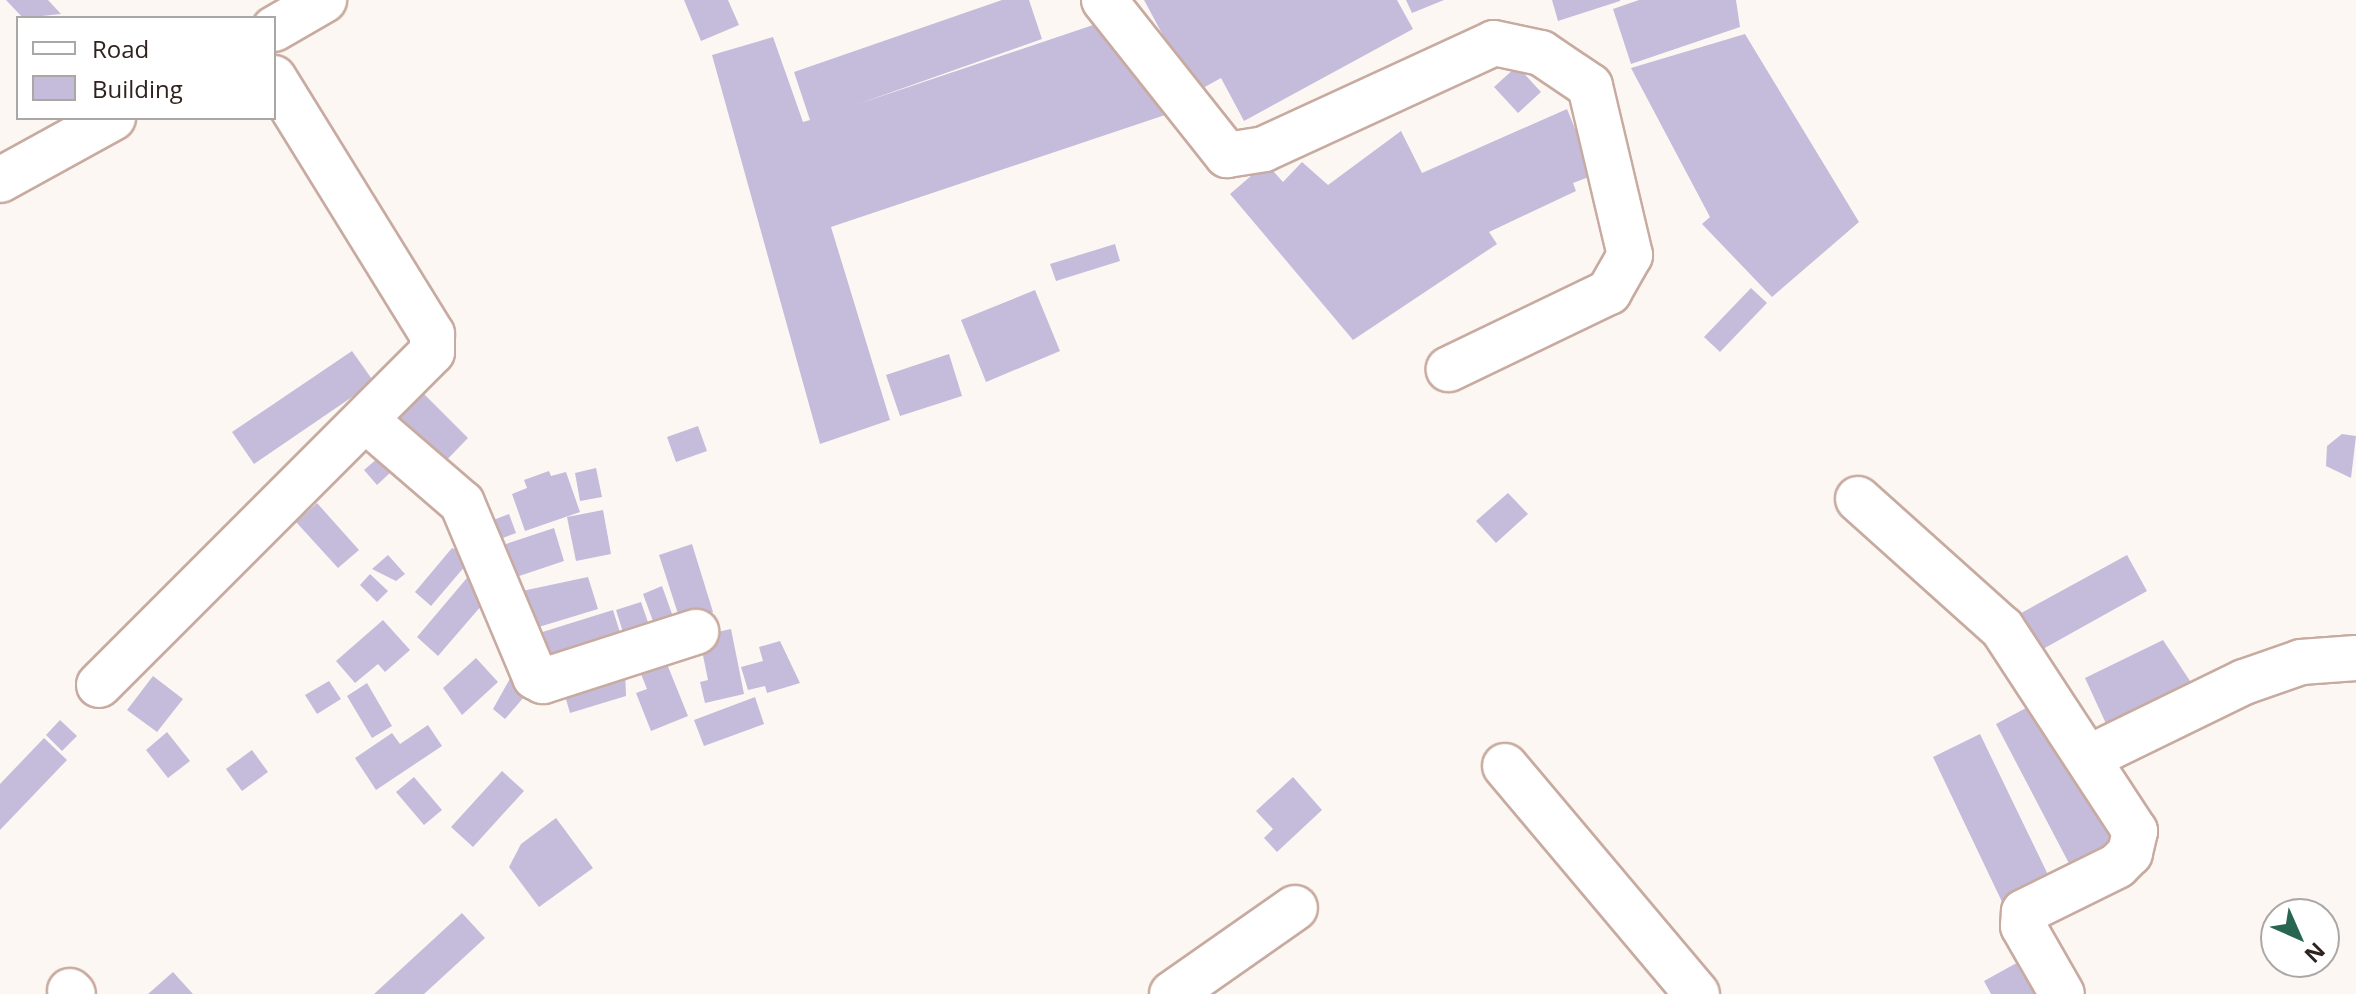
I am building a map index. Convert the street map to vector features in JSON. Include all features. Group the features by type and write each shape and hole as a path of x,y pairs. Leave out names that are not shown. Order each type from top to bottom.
{"street":[{"path":"276,28 324,0"},
{"path":"1104,0 1227,155 1264,149 1494,43 1541,53 1590,86 1630,255 1609,292 1449,369"},
{"path":"99,685 420,370 432,352 432,334 276,81"},
{"path":"0,180 109,120"},
{"path":"368,422 462,503 535,677 543,681 696,632"},
{"path":"1858,499 2002,628 2135,831 2130,853 2117,866 2024,912 2023,926 2062,994"},
{"path":"2088,758 2244,682 2301,662 2356,658"},
{"path":"1505,766 1697,994"},
{"path":"1172,994 1295,908"}],"building":[{"path":"6,0 48,0 61,14 42,16 21,16"},
{"path":"684,0 728,0 739,25 701,41"},
{"path":"1002,0 1029,0 1042,39 858,104 1105,21 1180,110 831,227 890,420 820,444 712,55 773,37 803,122 810,120 794,72"},
{"path":"1144,0 1397,0 1413,29 1244,121 1221,78 1194,93"},
{"path":"1406,0 1444,0 1412,13"},
{"path":"1552,0 1620,0 1620,1 1558,21"},
{"path":"1639,0 1736,0 1740,27 1631,64 1613,9"},
{"path":"1745,34 1859,222 1772,297 1702,224 1710,217 1631,68"},
{"path":"1517,66 1541,92 1518,113 1494,87"},
{"path":"1567,109 1594,175 1573,183 1576,191 1489,232 1497,244 1353,340 1230,194 1266,163 1283,182 1302,162 1328,185 1401,131 1422,173"},
{"path":"1115,244 1120,261 1056,281 1050,264"},
{"path":"1751,288 1767,303 1720,352 1704,337"},
{"path":"1035,290 1060,351 986,382 961,320"},
{"path":"352,351 374,382 254,464 232,432"},
{"path":"949,354 962,396 900,416 886,375"},
{"path":"412,382 468,438 436,471 380,415"},
{"path":"698,426 707,451 676,462 667,437"},
{"path":"2342,434 2356,436 2351,478 2326,466 2327,446"},
{"path":"378,458 391,472 377,485 364,470"},
{"path":"596,468 602,497 580,501 575,473"},
{"path":"549,471 551,476 566,472 580,512 525,531 512,494 527,488 524,480"},
{"path":"1508,493 1528,514 1496,543 1476,521"},
{"path":"317,503 359,550 338,568 296,522"},
{"path":"603,510 611,554 576,561 567,517"},
{"path":"509,514 516,533 495,541 488,522"},
{"path":"554,528 564,561 501,582 491,549"},
{"path":"692,544 713,612 681,623 659,555"},
{"path":"452,548 465,553 466,565 431,606 415,592"},
{"path":"388,555 405,574 396,581 372,569"},
{"path":"2127,555 2147,591 2034,654 2014,617"},
{"path":"472,572 488,598 438,656 417,637"},
{"path":"370,574 388,591 377,602 360,585"},
{"path":"588,577 598,609 519,633 508,594"},
{"path":"662,586 676,625 657,632 643,594"},
{"path":"641,602 652,634 626,642 616,610"},
{"path":"613,610 623,642 545,667 536,634"},
{"path":"383,620 410,650 385,672 378,664 355,683 336,661"},
{"path":"731,629 744,694 705,703 700,682 708,680 699,636"},
{"path":"2163,640 2194,687 2108,728 2085,678"},
{"path":"780,641 800,683 767,693 765,686 748,690 741,667 763,661 759,647"},
{"path":"476,658 498,682 462,715 443,688"},
{"path":"667,664 688,716 651,731 636,693 647,689 641,674"},
{"path":"625,669 626,696 570,713 563,689 585,676 592,688"},
{"path":"513,673 531,689 505,719 493,709"},
{"path":"153,676 183,699 157,732 127,710"},
{"path":"329,681 341,699 317,714 305,695"},
{"path":"367,683 392,726 372,738 347,696"},
{"path":"755,697 764,724 704,746 694,720"},
{"path":"2043,699 2120,847 2073,871 1996,724"},
{"path":"60,720 77,736 62,751 46,735"},
{"path":"428,725 442,746 376,790 355,758 392,733 400,744"},
{"path":"167,732 190,761 168,778 146,750"},
{"path":"1980,734 2052,883 2004,906 1933,757"},
{"path":"44,738 67,760 0,830 0,784"},
{"path":"252,750 268,772 242,791 226,769"},
{"path":"502,771 524,791 473,847 451,827"},
{"path":"414,777 442,810 424,825 396,792"},
{"path":"1293,777 1322,810 1277,852 1264,838 1273,829 1256,811"},
{"path":"556,818 593,868 539,907 509,867 521,844"},
{"path":"462,913 485,938 424,994 374,994"},
{"path":"2031,955 2052,994 1991,994 1984,981"},
{"path":"173,972 193,994 148,994"}]}
